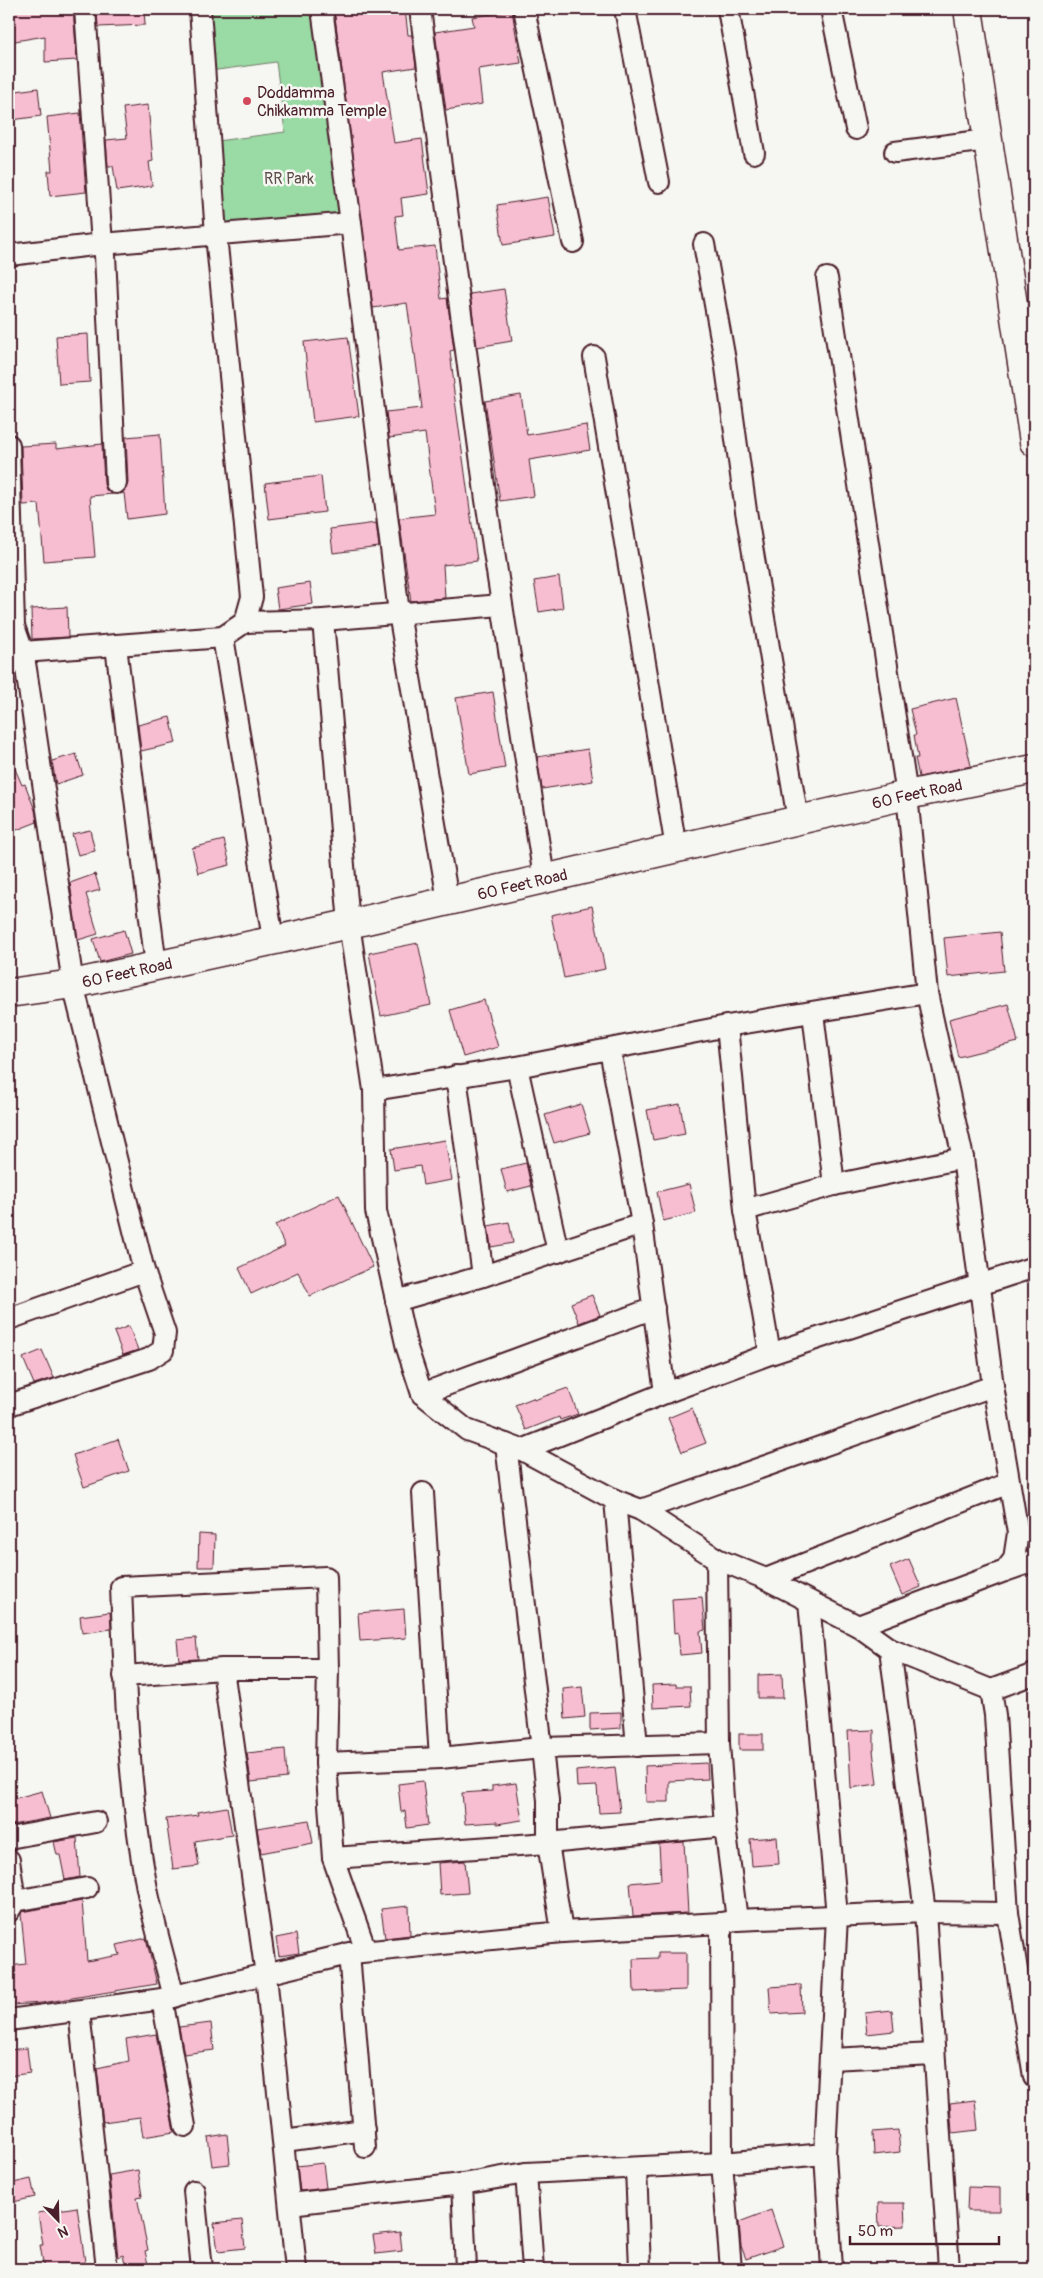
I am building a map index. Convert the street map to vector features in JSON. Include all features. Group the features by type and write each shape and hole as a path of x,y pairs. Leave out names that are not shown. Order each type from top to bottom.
{"street":[{"path":"85,9 102,244 105,256 116,483"},
{"path":"200,9 216,235 252,597 245,622"},
{"path":"322,9 351,223 399,613 448,900"},
{"path":"420,9 501,605 544,878"},
{"path":"524,9 573,242"},
{"path":"625,9 659,182"},
{"path":"728,9 754,153"},
{"path":"831,9 856,129"},
{"path":"968,9 1034,442"},
{"path":"895,152 987,140"},
{"path":"9,255 102,244 351,223"},
{"path":"704,244 725,360 746,512 798,820"},
{"path":"827,278 908,795 927,993 962,1158 993,1386 1018,1533 1014,1559 1006,1571"},
{"path":"594,357 676,848"},
{"path":"9,445 14,626 23,652 74,984 144,1271 166,1332 163,1350 138,1363 9,1404"},
{"path":"23,652 223,637 245,622 323,620 501,605"},
{"path":"323,620 349,924 374,1090 376,1211 407,1348 422,1394 467,1430 514,1447 615,1500 641,1510 717,1559 766,1579 858,1626 890,1649 991,1690 1034,1674"},
{"path":"223,637 273,939"},
{"path":"116,646 156,966"},
{"name":"60 Feet Road","path":"9,993 74,984 273,939 349,924 908,795 1034,769"},
{"path":"374,1090 517,1067 727,1026 927,993"},
{"path":"813,1013 834,1185"},
{"path":"727,1026 745,1210 770,1354"},
{"path":"610,1050 642,1224 665,1392"},
{"path":"517,1067 558,1252"},
{"path":"456,1076 482,1276"},
{"path":"745,1210 834,1185 962,1158"},
{"path":"396,1301 482,1276 642,1224"},
{"path":"514,1447 770,1354 980,1287 1034,1267"},
{"path":"9,1319 144,1271"},
{"path":"422,1394 654,1308"},
{"path":"641,1510 993,1386"},
{"path":"514,1447 548,1800 548,1843 562,1932"},
{"path":"766,1579 1009,1483"},
{"path":"423,1493 440,1758"},
{"path":"615,1500 638,1746"},
{"path":"717,1559 719,1743 726,1826 729,1922 722,2163 731,2269"},
{"path":"858,1626 1034,1561"},
{"path":"185,2126 168,1998 145,1878 136,1812 124,1676 121,1587 326,1577 328,1668 326,1763 333,1858 358,1952 364,2139 284,2141"},
{"path":"809,1601 837,1916 825,2154 832,2269"},
{"path":"890,1649 925,1912 949,2269"},
{"path":"124,1676 223,1669 328,1668"},
{"path":"223,1669 266,1974 296,2269"},
{"path":"991,1690 1008,1913 1034,2076"},
{"path":"326,1763 440,1758 542,1748 719,1743"},
{"path":"9,1838 96,1822"},
{"path":"333,1858 548,1843 726,1826"},
{"path":"9,1860 12,1906 87,1888"},
{"path":"9,2020 168,1998 358,1952 562,1932 925,1912 1008,1913"},
{"path":"79,2011 107,2269"},
{"path":"830,2059 934,2054"},
{"path":"290,2204 462,2184 526,2173 722,2163 825,2154"},
{"path":"636,2168 640,2269"},
{"path":"526,2173 533,2269"},
{"path":"462,2184 466,2269"},
{"path":"194,2191 202,2269"}],"green space":[{"name":"RR Park","path":"229,9 319,9 341,219 226,231 217,141 285,132 276,62 210,71 204,11"}],"building":[{"path":"27,9 73,9 77,60 45,62 45,36 9,42 9,12"},
{"path":"97,9 144,9 145,25 98,27"},
{"path":"334,9 405,9 408,35 412,35 416,67 383,72 394,143 422,139 429,194 401,198 403,215 395,216 399,250 435,246 441,299 447,298 454,350 450,351 453,385 477,561 443,565 445,598 411,601 399,518 435,514 425,433 389,438 386,412 422,408 415,354 407,303 373,308"},
{"path":"512,11 521,63 478,69 482,104 446,110 435,32 474,26 472,17"},
{"path":"38,88 41,116 12,120 9,92"},
{"path":"148,105 153,161 149,162 152,186 117,191 113,166 108,166 106,140 127,138 123,108"},
{"path":"80,113 86,192 50,196 48,171 52,171 47,117"},
{"path":"548,197 555,237 503,245 497,205"},
{"path":"504,289 512,341 477,347 470,294"},
{"path":"88,334 90,382 59,384 56,336"},
{"path":"348,337 359,416 313,422 304,342"},
{"path":"521,395 527,435 586,425 590,450 529,460 534,496 500,501 485,401"},
{"path":"160,434 165,514 127,519 124,493 120,494 126,489 128,483 126,437"},
{"path":"56,444 56,449 102,444 104,484 106,490 114,494 90,496 95,557 44,561 39,504 23,505 21,446"},
{"path":"321,476 325,512 269,519 265,483"},
{"path":"376,523 379,547 333,553 330,529"},
{"path":"559,577 563,608 539,612 534,581"},
{"path":"310,583 313,604 278,609 275,588"},
{"path":"67,607 68,637 32,639 31,609"},
{"path":"493,692 505,768 469,774 456,698"},
{"path":"956,698 971,766 919,777 915,758 918,758 914,735 916,735 910,709"},
{"path":"170,717 176,743 141,751 138,725"},
{"path":"588,749 593,781 542,789 537,757"},
{"path":"76,754 83,775 56,784 52,761"},
{"path":"9,755 22,785 25,784 35,810 37,822 9,833"},
{"path":"90,830 95,851 78,855 72,834"},
{"path":"224,840 230,865 198,873 192,848"},
{"path":"95,874 100,890 86,894 98,934 78,940 70,883"},
{"path":"592,906 605,969 564,978 551,915"},
{"path":"124,930 131,954 100,962 93,939"},
{"path":"1000,932 1004,971 948,977 944,938"},
{"path":"418,943 431,1005 381,1016 369,953"},
{"path":"484,1000 498,1047 463,1057 450,1010"},
{"path":"1008,1004 1018,1042 958,1057 949,1019"},
{"path":"581,1104 590,1133 554,1143 545,1115"},
{"path":"680,1104 685,1134 653,1140 647,1110"},
{"path":"445,1140 452,1180 423,1185 420,1166 394,1170 391,1149"},
{"path":"526,1163 531,1186 507,1192 501,1169"},
{"path":"689,1184 696,1213 663,1221 657,1192"},
{"path":"339,1195 373,1267 310,1296 298,1272 251,1294 239,1268 285,1246 275,1225"},
{"path":"509,1222 513,1243 491,1247 488,1226"},
{"path":"592,1295 600,1315 579,1323 571,1303"},
{"path":"129,1326 138,1350 123,1355 114,1332"},
{"path":"42,1350 54,1378 34,1384 23,1358"},
{"path":"568,1388 578,1414 560,1420 559,1417 526,1430 515,1405"},
{"path":"692,1408 706,1443 682,1452 668,1418"},
{"path":"118,1439 129,1471 84,1487 73,1455"},
{"path":"199,1534 215,1535 214,1567 198,1567"},
{"path":"909,1559 921,1587 902,1595 890,1567"},
{"path":"702,1597 705,1630 700,1631 702,1653 680,1655 678,1632 674,1633 672,1599"},
{"path":"404,1609 406,1638 360,1641 358,1613"},
{"path":"110,1612 111,1629 82,1633 80,1616"},
{"path":"196,1638 198,1659 179,1660 177,1640"},
{"path":"782,1674 783,1698 758,1698 758,1675"},
{"path":"676,1684 676,1686 690,1686 691,1706 653,1708 652,1685"},
{"path":"582,1687 585,1717 565,1719 563,1689"},
{"path":"621,1712 621,1728 590,1730 590,1713"},
{"path":"874,1730 873,1750 877,1784 851,1788 848,1731"},
{"path":"739,1734 763,1734 763,1750 739,1750"},
{"path":"285,1749 287,1778 251,1782 247,1753"},
{"path":"707,1763 708,1779 669,1781 669,1802 646,1802 645,1766"},
{"path":"615,1767 620,1812 599,1813 597,1786 577,1787 576,1771"},
{"path":"423,1781 428,1825 407,1828 405,1811 401,1812 398,1784"},
{"path":"516,1783 522,1820 497,1824 497,1822 465,1824 462,1793 492,1791 492,1786"},
{"path":"42,1791 50,1818 12,1825 9,1814 9,1800"},
{"path":"227,1807 232,1835 195,1841 199,1866 173,1869 166,1819 198,1815 197,1812"},
{"path":"309,1820 313,1843 261,1853 257,1828"},
{"path":"777,1837 779,1864 752,1866 750,1839"},
{"path":"77,1838 80,1877 65,1880 60,1855 57,1855 54,1842"},
{"path":"684,1842 688,1913 633,1916 630,1883 661,1880 659,1844"},
{"path":"465,1861 468,1893 440,1895 438,1863"},
{"path":"82,1901 87,1961 120,1955 117,1945 146,1938 157,1984 42,2003 12,2005 9,1966 26,1964 22,1912"},
{"path":"409,1906 410,1935 385,1938 381,1909"},
{"path":"296,1934 299,1953 279,1956 276,1938"},
{"path":"658,1953 686,1953 686,1990 634,1992 633,1959 658,1958"},
{"path":"801,1985 802,2012 771,2014 769,1987"},
{"path":"892,2010 894,2031 867,2034 865,2013"},
{"path":"211,2023 214,2050 184,2054 179,2027"},
{"path":"156,2034 174,2132 143,2137 140,2117 103,2122 97,2068 129,2061 126,2039"},
{"path":"27,2048 30,2073 9,2076 9,2050"},
{"path":"975,2100 978,2130 952,2133 950,2103"},
{"path":"898,2130 900,2152 874,2155 873,2132"},
{"path":"227,2134 230,2164 212,2166 208,2137"},
{"path":"323,2163 326,2188 300,2191 297,2166"},
{"path":"138,2170 142,2196 137,2197 148,2250 145,2251 149,2269 126,2269 123,2255 118,2257 109,2175"},
{"path":"31,2179 35,2197 9,2203 9,2184"},
{"path":"968,2187 1000,2188 1000,2211 967,2211"},
{"path":"878,2203 904,2203 905,2226 879,2227"},
{"path":"77,2207 85,2262 44,2269 40,2245 43,2245 38,2213"},
{"path":"771,2210 783,2246 746,2259 741,2246 739,2222"},
{"path":"242,2220 245,2248 218,2251 214,2223"},
{"path":"400,2232 402,2251 376,2254 373,2235"}],"place":[{"name":"Doddamma Chikkamma Temple","path":"247,101"}]}
